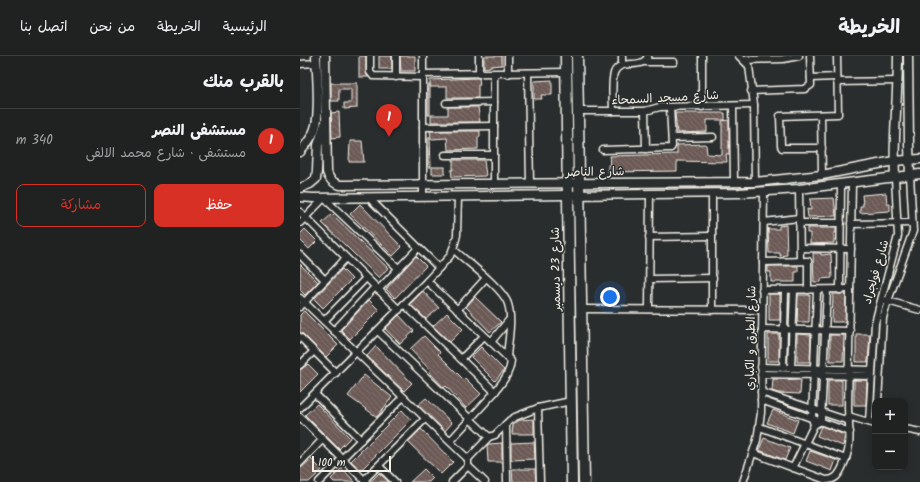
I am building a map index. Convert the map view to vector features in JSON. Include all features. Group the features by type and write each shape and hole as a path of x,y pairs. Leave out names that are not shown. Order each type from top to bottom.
{"main road":[{"name":"شارع 23 ديسمبر","path":"566,56 572,482"},
{"name":"شارع 23 ديسمبر","path":"577,56 584,482"},
{"path":"572,446 583,446"}],"street":[{"name":"شارع الناصر","path":"326,56 328,177 333,183 340,185 423,186 734,183 822,174 894,161 920,159"},
{"path":"370,56 371,74 376,76 396,77 566,72"},
{"path":"396,56 396,77"},
{"path":"422,56 423,197"},
{"path":"479,56 479,74"},
{"path":"508,56 508,74"},
{"path":"622,56 622,65"},
{"path":"702,56 702,107"},
{"path":"742,58 783,59 798,56"},
{"path":"751,91 805,89 811,85 810,56"},
{"path":"822,148 782,149 780,146 780,116 838,114 837,56"},
{"name":"شارع فولجراد","path":"872,398 874,323 897,241 898,224 894,161 898,56"},
{"name":"شارع فولجراد","path":"878,398 882,326 888,301 913,231 909,145 908,56"},
{"path":"742,58 749,66 754,105 755,182"},
{"path":"614,111 614,74 618,68 622,65 638,64 647,59 674,62"},
{"path":"300,64 316,60 318,113 316,126 309,141 300,152"},
{"path":"528,73 530,184"},
{"path":"494,74 494,185"},
{"path":"811,78 837,80 898,80"},
{"path":"446,103 494,102"},
{"name":"شارع مسجد السمحاء","path":"578,111 645,111 660,107 754,105"},
{"path":"733,106 734,183"},
{"path":"604,150 671,148 672,138 670,107"},
{"path":"645,111 646,149"},
{"path":"821,115 822,174"},
{"path":"300,188 310,184 316,179 318,145 326,120"},
{"path":"423,127 494,126"},
{"path":"672,138 713,137"},
{"path":"445,156 494,155"},
{"name":"شارع الناصر","path":"300,197 369,198 764,192 920,174"},
{"path":"753,453 826,480 836,478 846,459 850,444 849,373 852,183"},
{"path":"840,290 841,184"},
{"path":"411,186 411,197"},
{"path":"799,188 800,262"},
{"name":"شارع الطرق و الكباري","path":"743,482 760,427 764,192"},
{"path":"712,193 712,310"},
{"path":"649,309 650,194"},
{"path":"300,408 399,310 450,256 457,235 458,197"},
{"path":"300,223 324,198 398,268"},
{"path":"369,198 439,268"},
{"path":"300,212 399,310"},
{"path":"764,222 799,220 841,223"},
{"path":"851,224 912,223"},
{"path":"913,231 920,232"},
{"path":"649,237 712,236"},
{"path":"334,331 418,248"},
{"path":"800,248 851,249"},
{"path":"453,249 486,278 504,296 508,304 510,320 506,357"},
{"path":"300,255 325,280"},
{"path":"346,258 302,302 426,418 450,442 485,482"},
{"path":"763,262 809,262 808,290"},
{"path":"324,321 366,278"},
{"path":"457,310 486,278"},
{"path":"650,279 712,278"},
{"path":"427,281 511,361 509,373 495,392 450,442"},
{"path":"762,290 850,290"},
{"path":"783,368 786,290"},
{"path":"791,368 794,290"},
{"path":"814,425 812,409 817,290"},
{"path":"793,468 814,425 820,421 822,412 827,290"},
{"path":"880,299 920,310"},
{"path":"404,304 495,392"},
{"path":"581,308 762,310"},
{"path":"491,342 510,320"},
{"path":"762,329 850,331"},
{"path":"378,331 489,437"},
{"path":"461,359 484,336"},
{"path":"300,338 336,373"},
{"path":"300,365 314,351"},
{"path":"761,367 791,368 814,372"},
{"path":"761,374 814,372 872,373"},
{"path":"761,392 822,412 872,423"},
{"path":"315,394 361,440"},
{"path":"323,481 342,458 403,397"},
{"path":"761,400 850,432"},
{"path":"452,482 489,437 495,435 515,417 538,408 571,401"},
{"path":"538,408 540,482"},
{"path":"301,421 323,439 365,481 426,418"},
{"path":"506,424 507,482"},
{"path":"760,427 846,459"},
{"path":"908,430 920,432"},
{"path":"300,463 323,439"},
{"path":"379,466 395,482"}],"building":[{"path":"359,56 366,56 366,72 368,77 359,77"},
{"path":"379,56 392,56 392,69 379,69"},
{"path":"400,56 415,56 415,71 401,71"},
{"path":"484,56 502,56 502,65 484,68"},
{"path":"479,78 480,85 478,85 478,98 447,98 447,87 430,87 430,80"},
{"path":"552,80 552,95 541,95 542,99 534,99 534,81"},
{"path":"331,83 357,83 357,108 344,109 344,103 351,103 351,89 339,89 339,101 331,101"},
{"path":"428,85 430,85 430,115 428,115"},
{"path":"448,107 478,107 480,122 431,122 431,115 448,115"},
{"path":"339,112 340,137 332,138 331,113"},
{"path":"675,113 725,113 725,120 707,120 707,132 677,133"},
{"path":"729,120 729,154 726,154 727,162 677,161 677,171 608,172 608,165 611,165 610,156 677,154 677,145 706,144 707,154 722,155 722,121"},
{"path":"430,131 480,131 480,137 478,137 478,149 448,150 447,138 431,139"},
{"path":"428,137 430,137 431,167 428,167"},
{"path":"350,141 362,141 364,162 349,162"},
{"path":"453,160 484,160 486,176 452,177 451,170 453,170"},
{"path":"432,167 445,167 445,174 432,174"},
{"path":"886,193 887,204 890,204 890,211 860,213 860,206 863,206 862,195"},
{"path":"834,198 836,216 808,217 807,209 811,210 810,199"},
{"path":"360,204 402,247 393,256 350,214"},
{"path":"332,214 388,268 379,278 322,223"},
{"path":"786,225 787,255 780,256 780,253 769,253 768,229 779,229 779,226"},
{"path":"807,228 836,228 836,233 834,233 834,243 810,244 810,233 807,233"},
{"path":"305,229 317,241 309,249 300,240 300,234"},
{"path":"813,253 821,253 821,255 831,254 832,278 821,279 821,282 814,282"},
{"path":"416,256 426,266 395,298 386,289"},
{"path":"300,264 318,282 305,295 300,290"},
{"path":"768,266 798,266 798,272 795,272 795,282 771,282 771,272 768,272"},
{"path":"342,269 352,279 323,308 314,299"},
{"path":"423,291 439,308 426,319 410,304"},
{"path":"769,294 780,294 780,320 769,320"},
{"path":"833,294 846,294 845,322 832,322"},
{"path":"798,295 810,295 809,322 797,322"},
{"path":"475,297 501,322 490,332 466,307"},
{"path":"369,300 379,310 350,339 341,330"},
{"path":"304,311 338,345 326,357 303,334 300,333 300,315"},
{"path":"447,313 463,329 450,342 433,326"},
{"path":"399,315 414,331 400,344 385,329"},
{"path":"768,334 779,334 779,361 768,361"},
{"path":"797,334 811,335 810,362 797,362"},
{"path":"856,334 870,334 868,362 856,362"},
{"path":"830,335 844,335 843,361 830,361"},
{"path":"424,336 440,352 438,354 464,380 465,378 481,394 466,408 446,386 444,388 429,372 430,370 410,349"},
{"path":"376,346 412,383 404,391 367,356"},
{"path":"481,347 504,370 495,381 471,357"},
{"path":"308,364 318,374 300,392 300,370"},
{"path":"364,375 392,397 377,417 348,396"},
{"path":"773,379 801,380 800,394 778,393 772,391"},
{"path":"828,380 842,380 842,405 828,405"},
{"path":"854,380 867,380 866,405 854,405"},
{"path":"426,398 452,423 445,431 418,405"},
{"path":"317,404 350,438 339,449 305,415"},
{"path":"402,410 411,420 361,470 351,461"},
{"path":"773,410 798,420 793,433 767,423"},
{"path":"534,419 534,434 512,434 513,424 520,420"},
{"path":"821,426 845,435 843,446 817,436"},
{"path":"421,429 453,462 441,474 408,442"},
{"path":"764,438 790,448 785,460 759,450"},
{"path":"534,442 535,459 511,460 511,443"},
{"path":"502,443 502,462 488,462 487,445"},
{"path":"810,451 836,460 832,471 806,461"},
{"path":"311,459 322,470 309,482 300,482 300,469"},
{"path":"342,468 355,482 334,482 331,479"},
{"path":"424,469 433,478 429,482 410,482"},
{"path":"512,469 535,469 536,482 513,482"},
{"path":"379,473 389,482 370,482"}],"place":[{"name":"مستشفى النصر","path":"389,137"}]}
